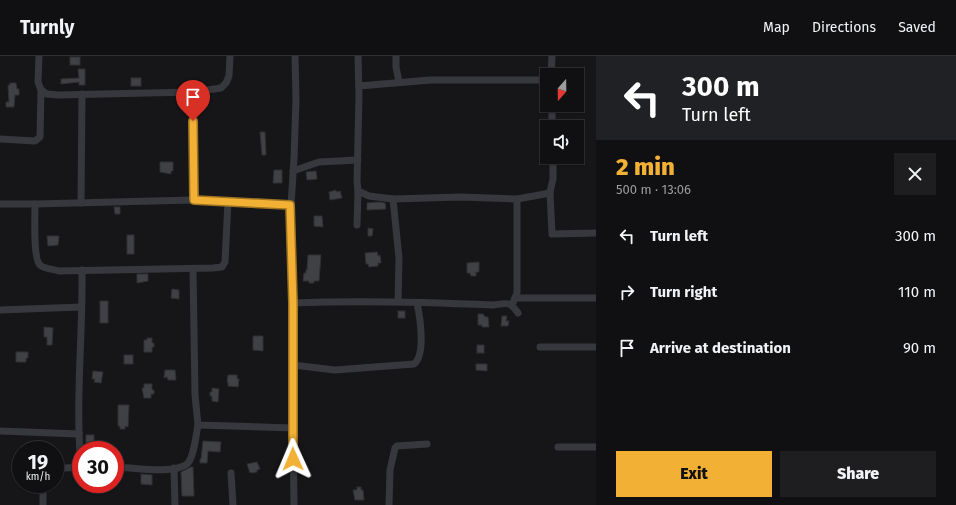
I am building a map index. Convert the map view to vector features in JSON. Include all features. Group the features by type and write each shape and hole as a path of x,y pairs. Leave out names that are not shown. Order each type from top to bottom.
{"street":[{"path":"39,56 38,82 42,90 47,94 58,95 193,92 221,88 229,76 230,56"},
{"path":"294,505 293,303 290,205 296,99 295,56"},
{"path":"357,225 358,56"},
{"path":"396,56 396,67 400,82"},
{"path":"551,68 552,56"},
{"path":"359,86 430,80 540,80"},
{"path":"0,139 35,140 40,137 42,90"},
{"path":"193,92 194,200"},
{"path":"81,203 82,94"},
{"path":"293,171 320,162 358,160"},
{"path":"553,164 553,180 550,192 552,234 596,233"},
{"path":"358,191 369,196 393,199 461,197 517,198 546,194 550,192"},
{"path":"517,198 517,293 514,302 518,313"},
{"path":"393,199 399,258 398,301"},
{"path":"0,204 194,200 290,205"},
{"path":"34,204 35,242 38,262 40,265 59,271 193,269 222,267 224,265 226,257 228,201"},
{"path":"124,468 146,470 174,468 187,464 191,456 198,425 195,394 193,269"},
{"path":"79,441 78,406 82,270"},
{"path":"293,303 398,301 417,303 494,305 514,302 596,298"},
{"path":"293,365 335,370 414,364 419,358 420,350 420,314 417,303"},
{"path":"0,310 81,307"},
{"path":"540,347 596,348"},
{"path":"198,425 293,428"},
{"path":"0,431 79,434"},
{"path":"389,505 390,470 395,448 397,446 428,444"},
{"path":"558,447 596,447"},
{"path":"174,468 175,505"},
{"path":"231,473 233,505"},
{"path":"43,505 44,493"}],"building":[{"path":"70,57 80,57 80,65 70,65"},
{"path":"78,69 85,69 85,85 79,85 79,82 61,84 61,79 79,78"},
{"path":"131,78 141,78 141,86 131,86"},
{"path":"10,83 16,83 17,89 19,89 19,95 15,95 14,107 6,107 6,102 9,102 8,85 10,85"},
{"path":"260,132 265,132 266,155 262,155"},
{"path":"160,162 173,162 173,171 171,171 171,174 160,172"},
{"path":"274,170 282,170 282,183 273,183"},
{"path":"316,171 317,179 307,180 306,172"},
{"path":"336,190 336,192 340,191 342,198 330,200 329,192"},
{"path":"367,203 385,203 386,209 367,210"},
{"path":"114,207 120,207 120,214 115,214"},
{"path":"314,216 322,216 323,227 314,226"},
{"path":"368,228 373,229 372,236 368,236"},
{"path":"127,235 134,235 134,254 127,254"},
{"path":"47,236 59,236 58,245 48,246"},
{"path":"377,252 378,256 380,255 381,263 378,263 378,266 369,267 368,264 366,264 365,253"},
{"path":"308,255 321,255 319,281 314,281 314,283 303,281 304,273 306,273 307,270"},
{"path":"479,262 479,272 476,272 476,276 471,276 470,273 467,273 467,263"},
{"path":"137,274 148,274 148,281 137,283"},
{"path":"172,289 179,290 179,299 171,298"},
{"path":"100,301 108,301 108,323 100,323"},
{"path":"398,311 405,311 405,318 398,318"},
{"path":"478,314 483,314 485,317 488,317 489,327 482,327 482,325 478,325"},
{"path":"502,316 507,316 506,321 509,321 508,326 501,326"},
{"path":"44,327 53,328 52,345 47,345 47,337 44,337"},
{"path":"253,336 263,336 263,351 253,350"},
{"path":"147,338 152,338 152,343 154,343 152,352 144,352 144,340 147,340"},
{"path":"477,345 484,345 484,353 477,353"},
{"path":"16,352 28,352 26,362 16,362"},
{"path":"124,355 133,355 133,364 124,364"},
{"path":"476,364 487,364 487,371 476,370"},
{"path":"165,370 175,370 176,380 168,380 167,377 164,378"},
{"path":"93,371 103,372 101,383 94,382 95,379 92,379"},
{"path":"228,375 237,375 237,379 239,379 238,387 228,386"},
{"path":"144,384 152,384 154,394 151,394 151,398 144,398 142,388 144,388"},
{"path":"212,388 219,389 218,402 212,401 210,392 212,392"},
{"path":"118,405 129,405 128,427 125,426 125,429 120,429 120,426 118,426"},
{"path":"86,435 94,435 94,441 86,441"},
{"path":"203,441 221,442 220,452 208,451 207,463 200,463"},
{"path":"257,462 260,469 257,470 257,472 250,473 247,464"},
{"path":"193,467 194,496 182,496 181,472"},
{"path":"141,474 152,475 152,485 141,484"},
{"path":"357,487 361,487 361,490 363,490 364,500 355,500 353,490 357,490"}],"route":[{"path":"193,121 194,200 290,205 293,303 293,459"}]}
